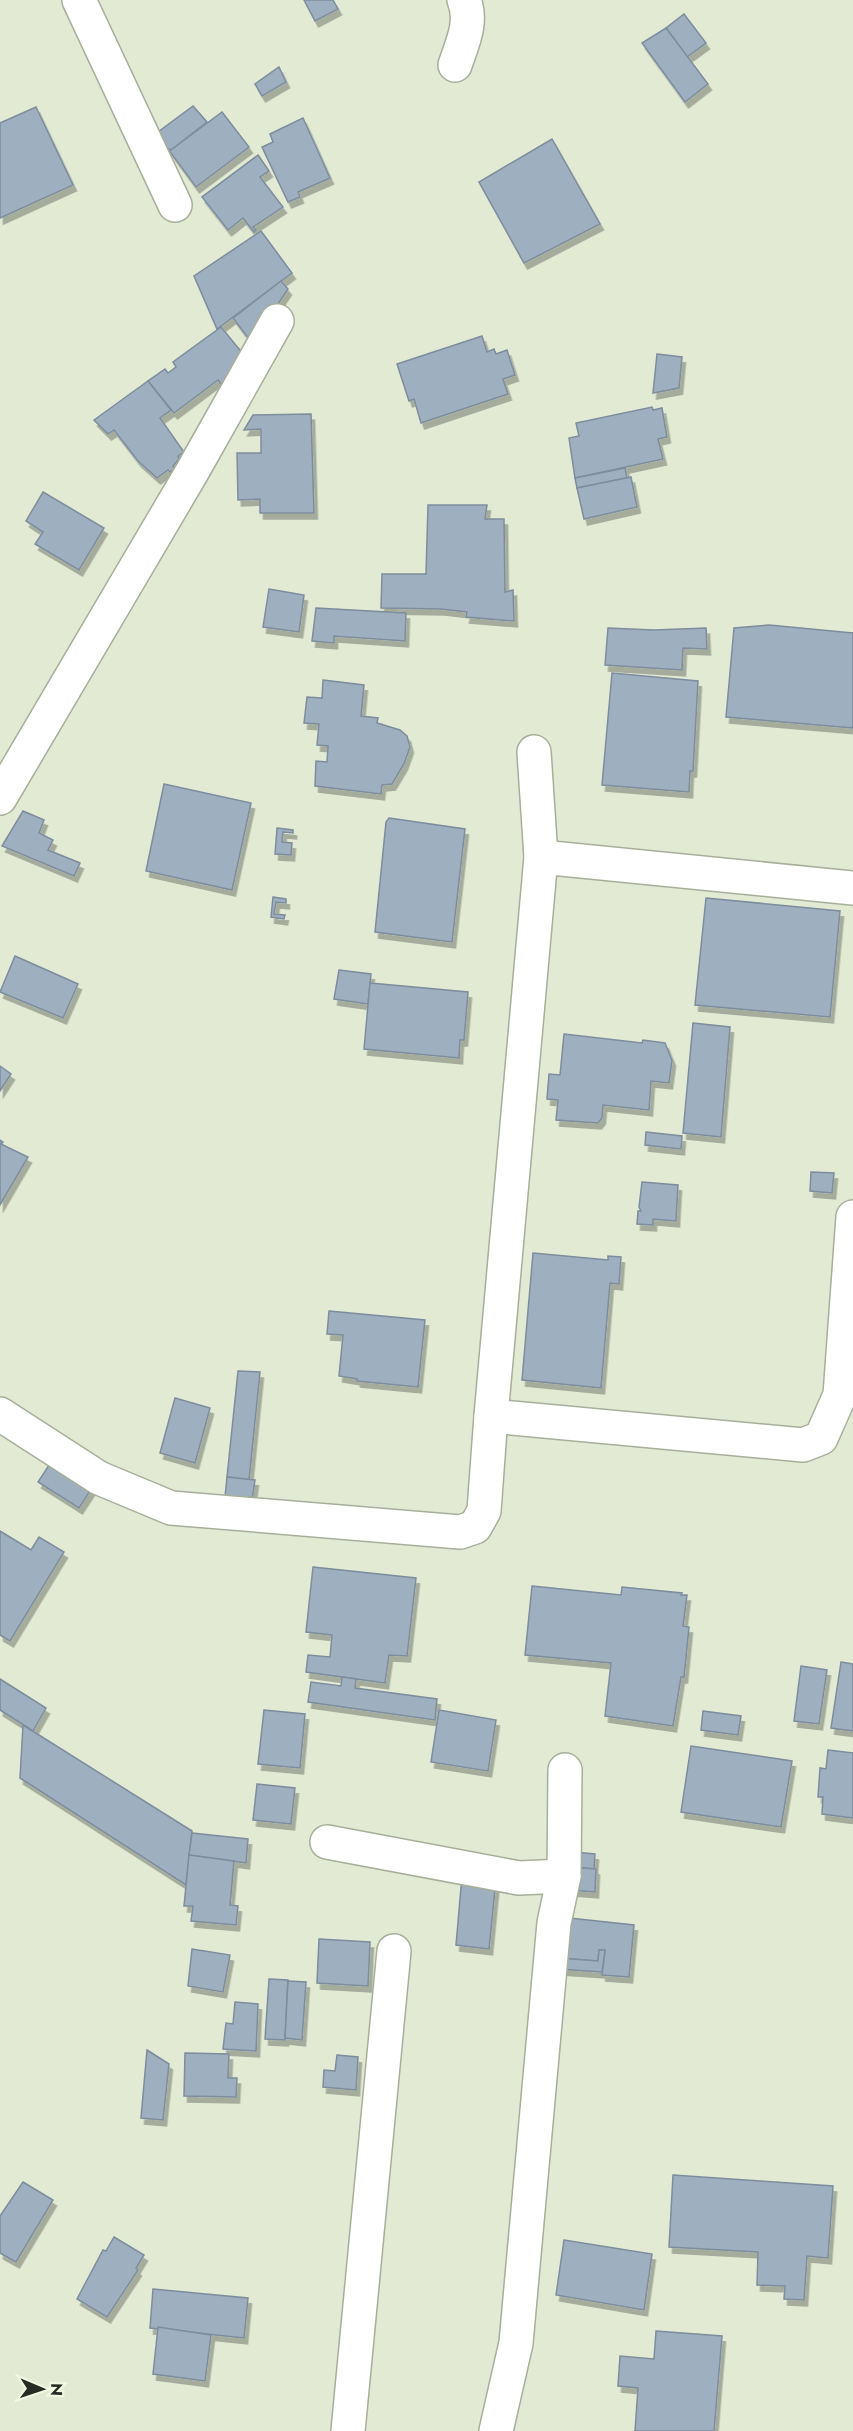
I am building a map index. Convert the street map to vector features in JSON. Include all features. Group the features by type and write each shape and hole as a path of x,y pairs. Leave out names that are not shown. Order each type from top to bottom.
{"street":[{"path":"79,0 175,205"},
{"path":"455,65 467,30 468,9 464,0"},
{"path":"0,798 192,472 277,321"},
{"path":"0,1414 99,1478 171,1508 460,1532 475,1527 484,1511 541,857 534,752"},
{"path":"541,857 853,888"},
{"path":"491,1416 803,1445 821,1438 840,1395 853,1217"},
{"path":"496,2431 516,2343 554,1923 564,1876 565,1770"},
{"path":"327,1842 519,1878 564,1876"},
{"path":"348,2431 394,1951"}],"building":[{"path":"304,0 333,0 338,9 315,21"},
{"path":"684,14 706,43 687,57 666,28"},
{"path":"666,28 708,84 685,102 642,43"},
{"path":"279,67 286,82 262,96 255,84"},
{"path":"193,106 207,122 171,150 168,149 158,132"},
{"path":"36,107 73,185 0,218 0,123"},
{"path":"222,112 249,147 196,187 168,149 171,150"},
{"path":"303,118 330,178 298,192 300,197 288,202 262,147 273,142 270,134"},
{"path":"552,139 600,224 524,263 479,182"},
{"path":"258,155 269,171 260,177 283,207 253,227 256,230 254,232 243,218 228,230 202,197"},
{"path":"261,231 292,273 217,329 194,276"},
{"path":"281,281 288,289 252,343 233,318"},
{"path":"221,327 244,355 223,387 218,380 174,413 148,381 165,369 168,373 176,367 173,362"},
{"path":"482,336 487,352 494,349 496,354 507,350 515,375 503,379 508,394 421,423 414,399 409,401 397,364"},
{"path":"657,354 682,357 679,388 653,393"},
{"path":"148,381 171,410 160,418 184,452 178,456 179,459 173,466 175,469 170,472 168,470 157,478 138,461 114,430 108,434 94,420"},
{"path":"652,407 653,410 662,408 667,437 658,439 663,459 575,478 569,438 579,436 576,423"},
{"path":"311,414 314,513 260,513 260,499 238,500 237,453 261,453 261,429 244,430 253,415"},
{"path":"625,468 627,478 577,488 575,478"},
{"path":"631,477 637,507 584,519 577,488"},
{"path":"43,492 104,528 79,570 35,544 43,532 26,521"},
{"path":"428,505 487,505 485,519 504,519 505,592 513,590 514,621 466,617 467,612 441,609 381,608 382,574 426,574"},
{"path":"269,589 304,595 299,632 263,627"},
{"path":"316,608 406,613 405,641 334,636 334,643 312,641"},
{"path":"769,625 853,633 853,728 726,717 734,628"},
{"path":"608,628 654,630 706,628 707,649 683,648 682,670 605,665"},
{"path":"612,673 698,681 693,771 690,771 689,792 602,785"},
{"path":"323,680 364,685 361,716 378,718 377,723 400,730 407,736 410,747 404,764 392,784 382,785 381,794 315,786 316,761 327,762 328,746 317,745 319,724 304,723 307,697 322,698"},
{"path":"164,784 251,803 232,890 146,871"},
{"path":"23,811 44,820 39,833 53,840 48,850 80,863 74,876 2,846"},
{"path":"389,818 465,829 452,942 375,932 386,822"},
{"path":"277,828 293,830 293,833 283,832 282,842 292,843 291,855 275,854"},
{"path":"273,897 286,899 286,903 276,902 274,914 285,915 284,919 271,917"},
{"path":"706,898 840,911 830,1017 695,1005"},
{"path":"15,956 78,984 63,1018 0,992"},
{"path":"339,970 371,974 368,1004 334,999"},
{"path":"370,983 468,992 464,1040 460,1040 459,1058 364,1049"},
{"path":"693,1023 730,1027 721,1137 683,1133"},
{"path":"564,1034 642,1043 643,1040 665,1043 672,1060 669,1083 651,1081 649,1110 603,1105 602,1118 598,1123 556,1120 558,1100 547,1099 549,1074 560,1075"},
{"path":"0,1066 11,1074 0,1091"},
{"path":"646,1132 682,1136 681,1149 645,1145"},
{"path":"0,1140 3,1142 1,1144 28,1157 0,1205"},
{"path":"811,1172 834,1173 832,1193 810,1191"},
{"path":"642,1182 678,1185 676,1221 653,1219 653,1225 637,1224 638,1211 641,1211 639,1207"},
{"path":"533,1253 608,1260 608,1256 621,1257 619,1284 610,1283 601,1388 522,1380"},
{"path":"329,1311 425,1320 418,1387 357,1381 357,1379 339,1376 343,1335 327,1334"},
{"path":"238,1371 260,1372 249,1480 227,1477"},
{"path":"175,1398 210,1408 195,1463 160,1453"},
{"path":"51,1462 92,1488 79,1508 38,1482"},
{"path":"227,1477 255,1480 252,1501 225,1497"},
{"path":"0,1531 31,1550 39,1537 64,1552 10,1641 0,1635"},
{"path":"313,1567 416,1578 407,1656 389,1655 385,1683 306,1672 308,1655 330,1657 332,1635 306,1632"},
{"path":"532,1586 621,1595 622,1587 687,1595 683,1626 689,1627 684,1677 681,1677 673,1726 605,1716 611,1663 525,1655"},
{"path":"841,1662 853,1664 853,1731 831,1728"},
{"path":"801,1666 827,1670 819,1724 794,1721"},
{"path":"342,1677 356,1679 355,1688 437,1699 435,1720 308,1702 311,1682 341,1686"},
{"path":"0,1679 46,1708 33,1731 0,1710"},
{"path":"264,1710 305,1714 300,1768 258,1764"},
{"path":"439,1710 496,1720 488,1771 431,1762"},
{"path":"703,1711 741,1716 738,1735 701,1730"},
{"path":"23,1725 192,1831 186,1885 20,1778"},
{"path":"691,1746 792,1761 781,1827 681,1812"},
{"path":"828,1750 853,1753 853,1818 822,1814 823,1797 818,1797 820,1768 826,1769"},
{"path":"257,1784 295,1788 291,1824 253,1820"},
{"path":"192,1833 248,1839 246,1863 189,1855"},
{"path":"563,1851 595,1854 594,1869 562,1866"},
{"path":"189,1855 234,1861 230,1905 238,1906 236,1925 191,1921 193,1906 184,1906"},
{"path":"560,1866 596,1869 595,1892 558,1889"},
{"path":"462,1876 496,1879 489,1949 456,1945"},
{"path":"560,1917 634,1925 629,1977 602,1975 605,1950 599,1950 598,1961 556,1958"},
{"path":"319,1939 370,1942 368,1986 317,1983"},
{"path":"192,1949 230,1955 223,1992 188,1986"},
{"path":"599,1950 605,1950 602,1972 558,1969 559,1958 598,1961"},
{"path":"269,1979 288,1980 285,2040 265,2039"},
{"path":"288,1981 306,1982 302,2040 285,2038"},
{"path":"235,2002 258,2004 256,2051 223,2049 226,2023 233,2024"},
{"path":"147,2050 169,2064 163,2120 141,2118"},
{"path":"185,2053 229,2054 228,2078 237,2078 236,2097 184,2096"},
{"path":"337,2055 358,2057 356,2090 323,2087 324,2070 335,2071"},
{"path":"673,2175 833,2186 828,2258 807,2256 804,2300 784,2299 785,2286 757,2285 758,2252 669,2247"},
{"path":"23,2182 53,2200 16,2262 0,2253 0,2216"},
{"path":"114,2237 144,2255 136,2268 138,2270 107,2317 77,2299 103,2250 106,2251"},
{"path":"564,2240 652,2254 644,2310 556,2295"},
{"path":"153,2289 248,2298 244,2338 150,2328"},
{"path":"158,2327 211,2335 205,2381 153,2374"},
{"path":"656,2331 722,2336 714,2431 635,2431 638,2388 618,2386 620,2356 654,2359"}]}
